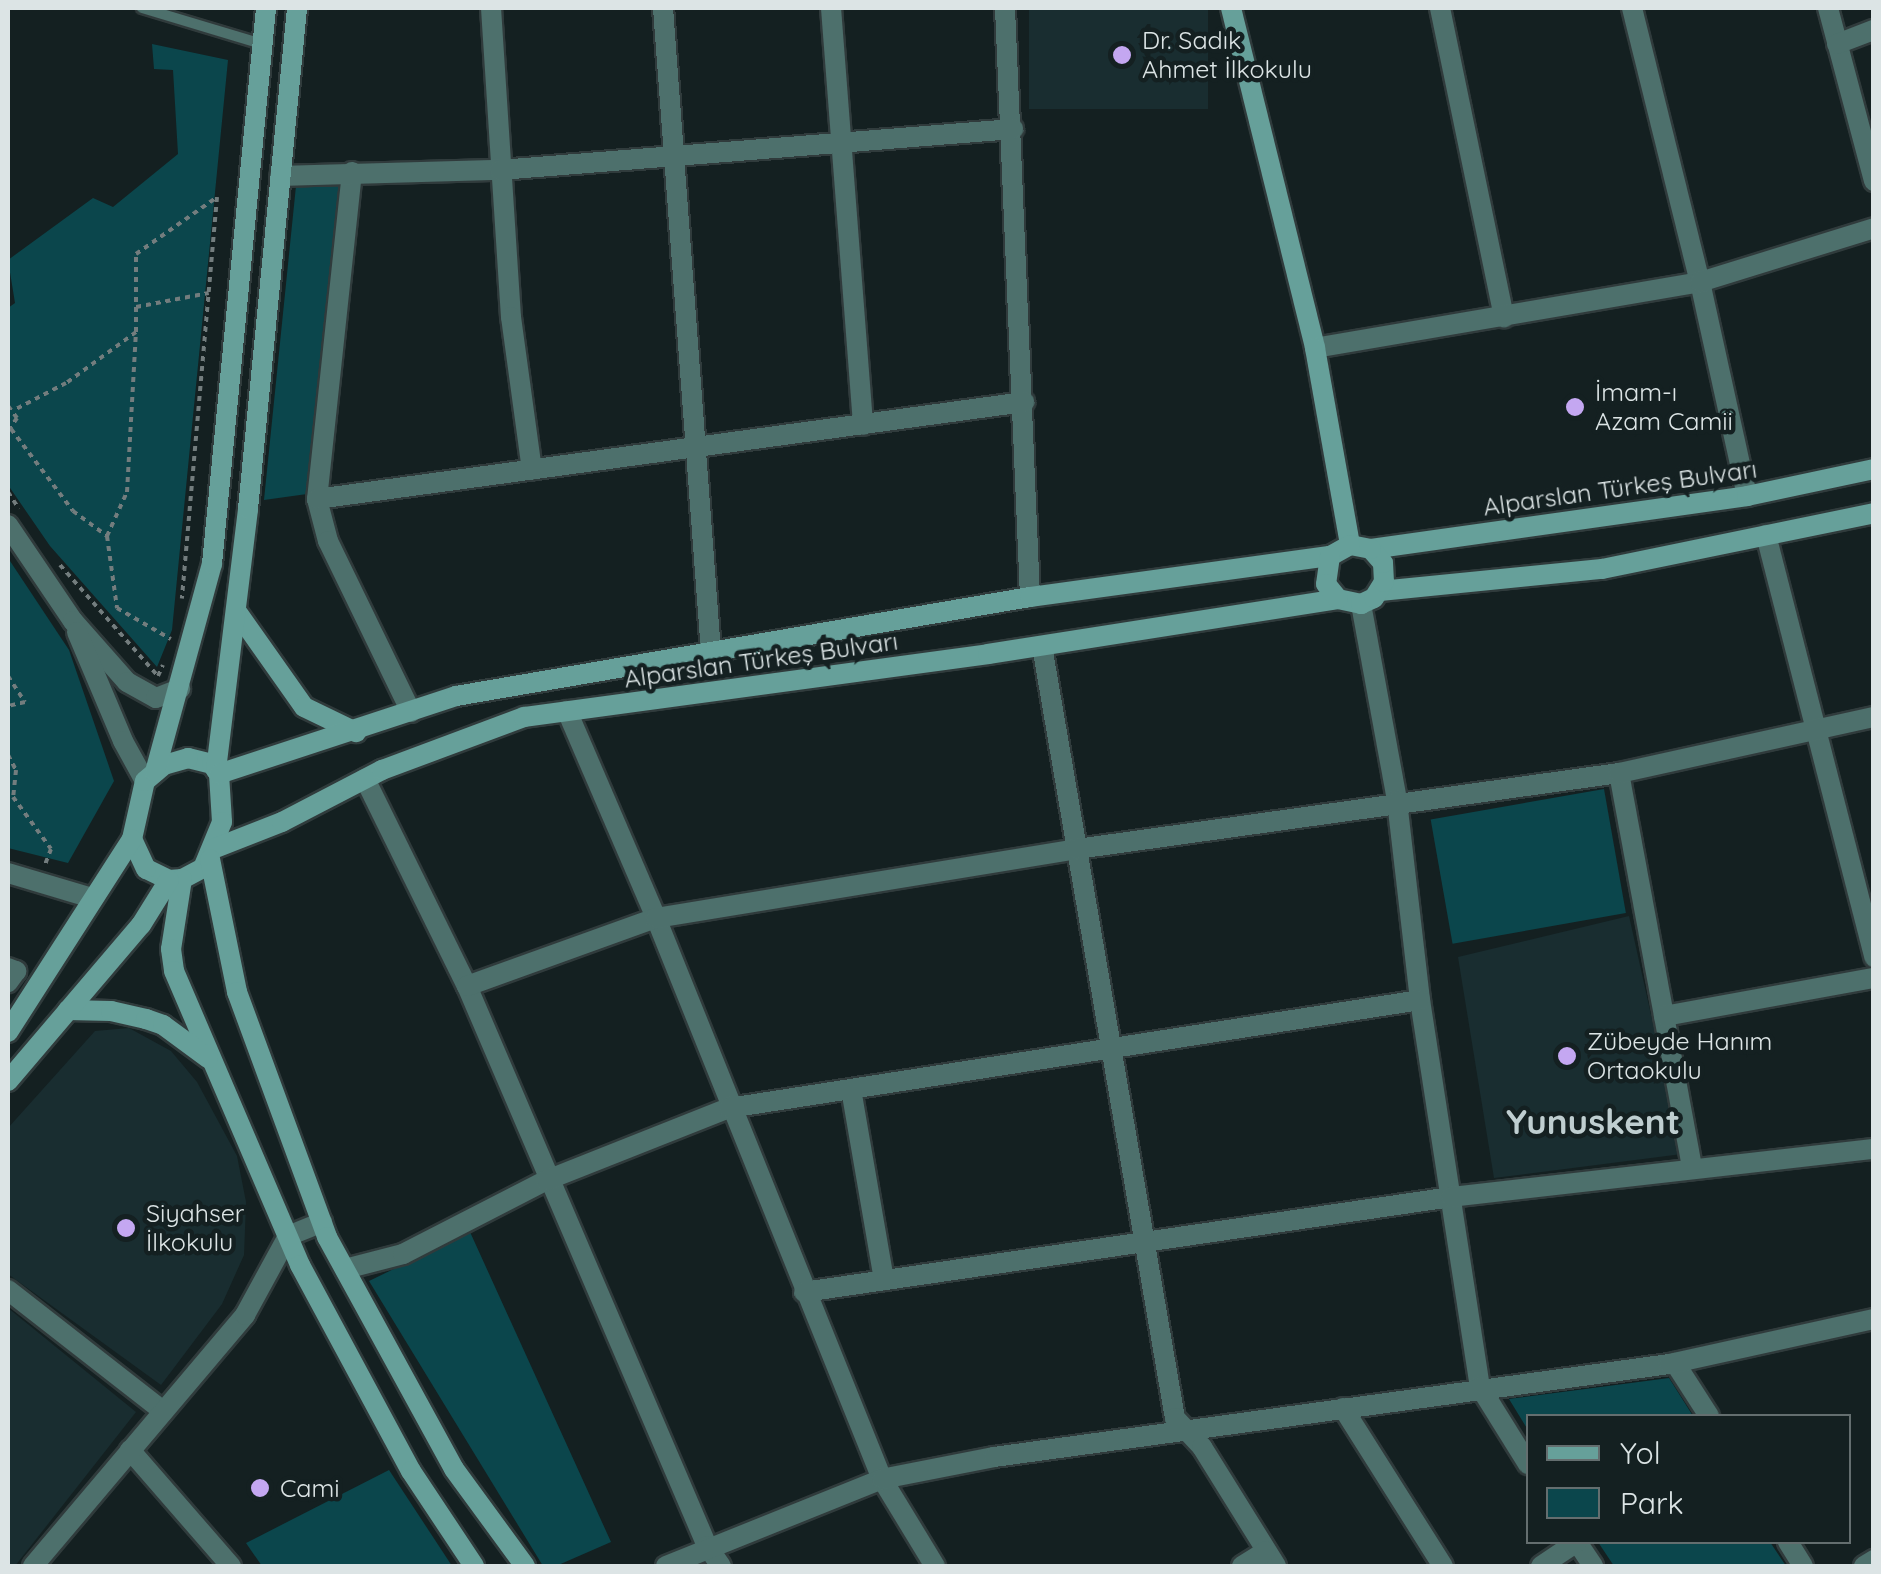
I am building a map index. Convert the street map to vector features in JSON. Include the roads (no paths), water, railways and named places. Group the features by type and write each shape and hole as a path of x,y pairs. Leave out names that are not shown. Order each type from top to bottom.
{"main road":[{"path":"8,1032 132,839 180,689 212,564 266,8"},
{"path":"297,8 218,772 222,822 212,854 237,992 322,1222 454,1469 526,1566"},
{"path":"1231,8 1315,348 1350,544"},
{"path":"1244,8 1263,144"},
{"name":"Alparslan Türkeş Bulvarı","path":"218,772 356,732 456,696 1030,597 1330,556 1350,544 1372,549 1747,496 1874,468"},
{"path":"1361,604 1380,591 1602,569 1874,513"},
{"path":"1372,549 1385,572 1380,591"},
{"path":"1330,556 1326,584 1338,599"},
{"name":"Alparslan Türkeş Bulvarı","path":"212,854 365,778 524,717 1042,646 1338,599 1361,604"},
{"path":"237,612 304,708 356,732"},
{"path":"150,777 164,765 188,758 212,764 218,772"},
{"path":"132,839 146,869 176,879"},
{"path":"8,1080 142,925 176,879 212,854"},
{"path":"176,879 171,949 174,971 288,1236 411,1471 474,1566"},
{"path":"68,1010 111,1011 146,1019 195,1046 216,1066"}],"street":[{"path":"491,8 511,317 532,470"},
{"path":"663,8 692,449 710,652"},
{"path":"832,8 863,425"},
{"path":"1005,8 1030,597"},
{"path":"1440,8 1504,317"},
{"path":"1632,8 1700,282 1747,496"},
{"path":"1828,8 1874,182"},
{"path":"1837,44 1874,30"},
{"path":"280,176 500,170 1013,129"},
{"path":"352,172 317,499 328,540 411,712"},
{"path":"1315,348 1700,282 1874,228"},
{"path":"317,499 1024,402"},
{"path":"17,523 73,621 122,740 150,777"},
{"path":"1766,535 1874,957"},
{"path":"1361,604 1397,801 1420,1000 1480,1388 1526,1461"},
{"path":"73,621 127,682 156,698 180,689"},
{"path":"1042,646 1108,1050 1175,1418 1189,1431 1271,1559 1242,1566"},
{"path":"567,711 656,918 729,1108 882,1479 935,1566"},
{"path":"467,986 656,918 1077,848 1619,773 1874,716"},
{"path":"1619,773 1692,1168"},
{"path":"365,778 467,986 546,1180 707,1546 721,1566"},
{"path":"8,873 92,898"},
{"path":"8,968 16,971 8,982"},
{"path":"1664,1016 1874,978"},
{"path":"345,1270 403,1254 546,1180 729,1108 1420,1000"},
{"path":"851,1089 884,1280"},
{"path":"804,1292 1451,1197 1874,1149"},
{"path":"33,1566 246,1315 288,1236 322,1222"},
{"path":"8,1290 163,1411"},
{"path":"666,1566 707,1546 882,1479 994,1457 1676,1363 1874,1319"},
{"path":"1676,1363 1708,1414"},
{"path":"1343,1408 1444,1566"},
{"path":"130,1450 231,1566"},
{"path":"1541,1566 1574,1544"},
{"path":"1578,1544 1592,1566"},
{"path":"1789,1544 1803,1566"},
{"path":"1864,1566 1874,1560"}],"lane":[{"path":"142,8 262,44"}],"place":[{"name":"Dr. Sadık Ahmet İlkokulu","path":"1122,55"},
{"name":"İmam-ı Azam Camii","path":"1575,407"},
{"name":"Zübeyde Hanım Ortaokulu","path":"1567,1056"},
{"name":"Siyahser İlkokulu","path":"126,1228"},
{"name":"Cami","path":"260,1488"}],"district":[{"name":"Yunuskent","path":"1593,1121"}]}
